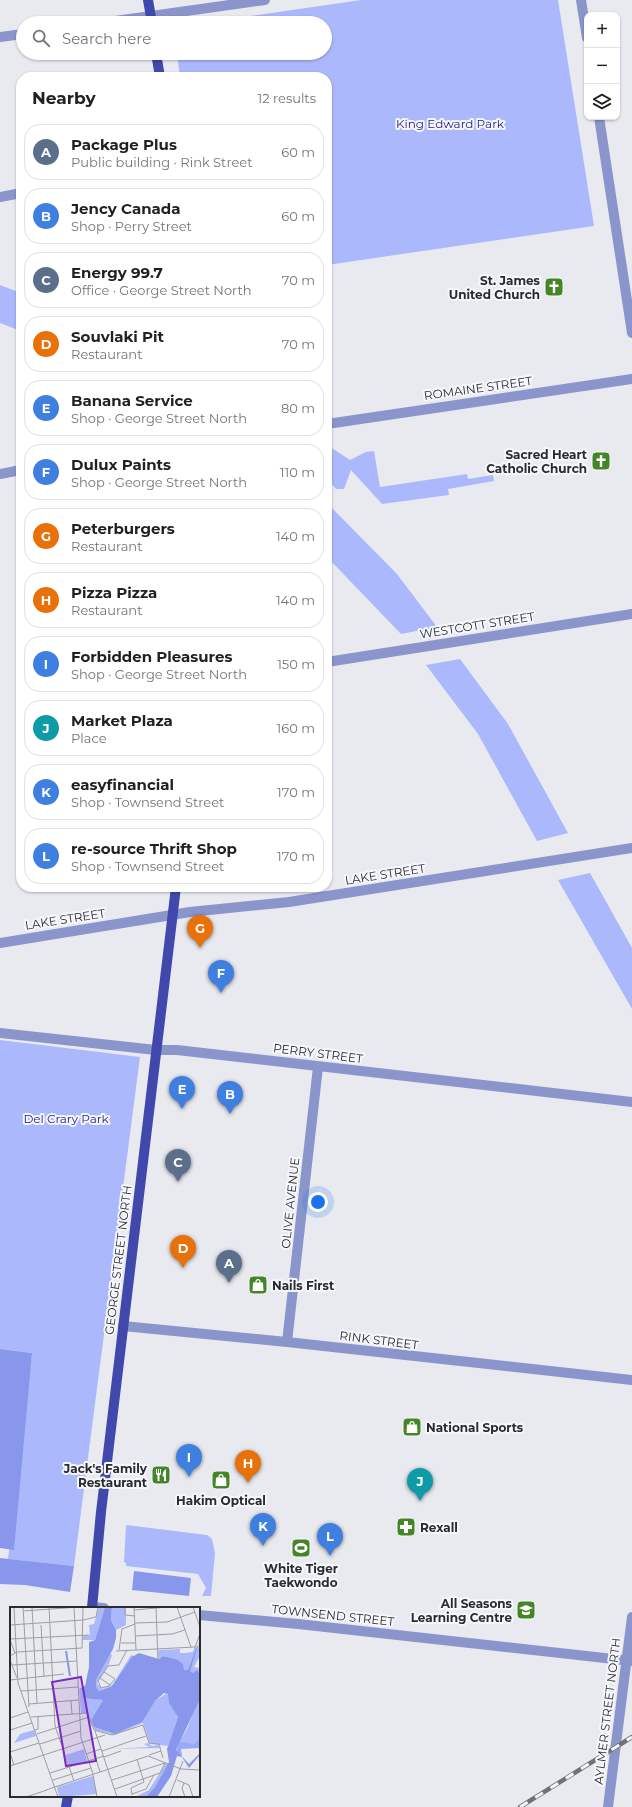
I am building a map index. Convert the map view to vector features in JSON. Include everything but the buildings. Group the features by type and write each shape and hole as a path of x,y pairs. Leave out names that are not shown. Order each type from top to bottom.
{"main road":[{"path":"148,0 150,16"},
{"path":"157,60 159,72"},
{"name":"GEORGE STREET NORTH","path":"92,1607 101,1512 175,892"},
{"path":"66,1807 68,1797"}],"street":[{"path":"174,16 265,0"},
{"path":"581,0 584,19"},
{"path":"0,37 16,35"},
{"path":"599,120 632,333"},
{"path":"0,197 16,195"},
{"name":"ROMAINE STREET","path":"332,423 632,379"},
{"path":"0,474 16,471"},
{"name":"WESTCOTT STREET","path":"332,661 632,614"},
{"name":"LAKE STREET","path":"0,943 172,916 289,902 632,848"},
{"name":"PERRY STREET","path":"0,1033 156,1050 178,1050 632,1102"},
{"name":"OLIVE AVENUE","path":"287,1342 318,1067"},
{"name":"RINK STREET","path":"123,1326 287,1342 632,1380"},
{"name":"TOWNSEND STREET","path":"200,1615 298,1624 630,1660"},
{"name":"AYLMER STREET NORTH","path":"608,1807 630,1660 632,1617"}],"green space":[{"name":"King Edward Park","path":"361,0 558,0 594,226 332,264 332,72 179,72 178,60 332,60 332,16 251,16"},
{"path":"0,285 16,291 16,329 0,323"},
{"path":"332,448 350,460 366,452 374,451 380,487 467,474 468,479 493,475 494,481 448,489 449,495 382,504 351,470 344,489 336,489 332,484"},
{"path":"332,508 397,574 437,627 401,634 332,562"},
{"path":"460,659 508,724 568,833 537,841 478,734 426,665"},
{"path":"590,873 632,948 632,1009 558,880"},
{"name":"Del Crary Park","path":"0,1040 140,1057 74,1566 8,1559 32,1353 0,1349"},
{"path":"126,1525 207,1535 212,1539 215,1553 211,1596 202,1596 206,1588 198,1574 126,1566 126,1563 124,1562"}],"shaded area":[{"path":"0,1349 32,1353 14,1550 0,1548"},
{"path":"0,1558 74,1566 70,1592 25,1585 0,1584"},
{"path":"134,1571 191,1578 189,1596 132,1590"}],"railway":[{"path":"520,1807 632,1737"}],"place":[{"name":"St. James United Church","path":"554,287"},
{"name":"Sacred Heart Catholic Church","path":"601,461"},
{"name":"Peterburgers","path":"200,948"},
{"name":"Dulux Paints","path":"221,993"},
{"name":"Banana Service","path":"182,1109"},
{"name":"Jency Canada","path":"230,1114"},
{"name":"Energy 99.7","path":"178,1182"},
{"name":"Souvlaki Pit","path":"183,1268"},
{"name":"Package Plus","path":"229,1283"},
{"name":"Nails First","path":"258,1285"},
{"name":"National Sports","path":"412,1427"},
{"name":"Jack's Family Restaurant","path":"161,1475"},
{"name":"Forbidden Pleasures","path":"189,1477"},
{"name":"Hakim Optical","path":"221,1480"},
{"name":"Pizza Pizza","path":"248,1483"},
{"name":"Market Plaza","path":"420,1501"},
{"name":"Rexall","path":"406,1527"},
{"name":"easyfinancial","path":"263,1546"},
{"name":"White Tiger Taekwondo","path":"301,1548"},
{"name":"re-source Thrift Shop","path":"330,1556"},
{"name":"All Seasons Learning Centre","path":"526,1610"}]}
